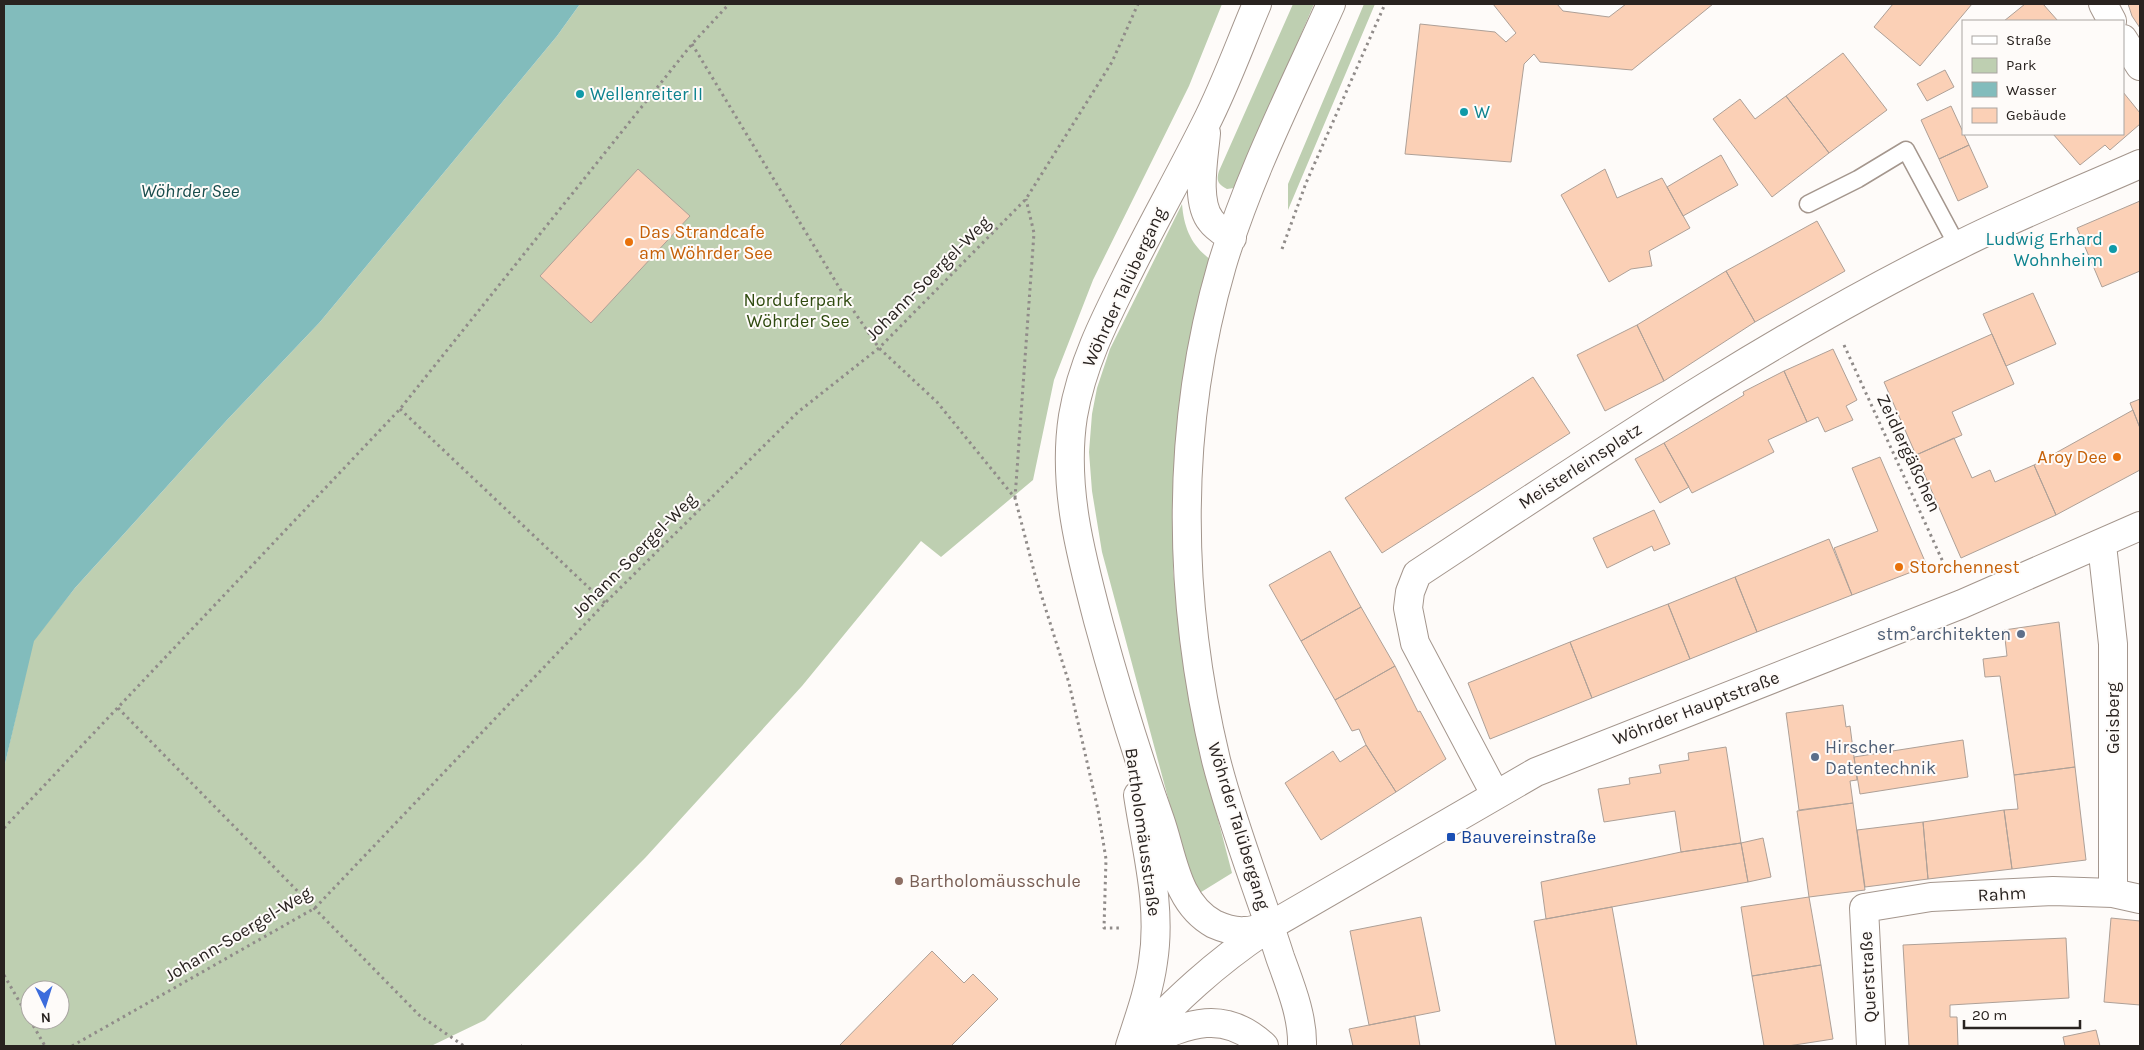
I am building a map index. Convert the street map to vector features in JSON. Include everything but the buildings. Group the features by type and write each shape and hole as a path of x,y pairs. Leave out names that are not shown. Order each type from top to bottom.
{"street":[{"name":"Wöhrder Talübergang","path":"1257,4 1207,122 1162,206 1092,346 1083,373 1073,417 1070,466 1072,508 1092,599 1130,734 1168,843 1180,885 1192,906 1211,922 1244,932 1270,926 1249,868 1217,762 1195,650 1187,568 1186,501 1188,457 1199,363 1221,272 1252,185 1331,4"},
{"path":"2102,4 2111,20"},
{"path":"2124,41 2140,66"},
{"path":"1207,122 1202,183 1204,205 1210,221 1232,238"},
{"name":"Meisterleinsplatz","path":"1496,794 1415,643 1408,608 1410,592 1417,574 1662,413 1830,314 1957,245 2140,164"},
{"name":"Wöhrder Hauptstraße","path":"1270,926 1536,772 1962,604 2102,545 2140,526"},
{"name":"Geisberg","path":"2102,545 2113,644 2113,893"},
{"name":"Bartholomäusstraße","path":"1130,734 1154,894 1156,931 1150,982 1131,1046"},
{"name":"Rahm","path":"1864,908 1931,897 2053,891 2113,893 2140,899"},
{"name":"Querstraße","path":"1864,908 1871,1046"},
{"path":"1270,926 1297,1012 1303,1036 1302,1046"},
{"name":"Bartholomäusstraße","path":"1131,1046 1181,994 1236,949 1270,926"},
{"path":"1136,1046 1190,1024 1205,1022 1238,1027 1264,1046"}],"lane":[{"path":"1808,204 1858,179 1906,150 1957,245"}],"path":[{"path":"4,828 400,409 692,44 728,4"},
{"name":"Johann-Soergel-Weg","path":"72,1046 315,908 605,603 798,412 880,348 1026,199 1112,62 1138,4"},
{"path":"1282,249 1306,182 1385,4"},
{"path":"692,44 851,307 880,348 937,402 1015,498"},
{"path":"1026,199 1034,233 1015,498 1035,575 1069,683 1098,810 1106,860 1104,928"},
{"name":"Zeidlergäßchen","path":"1830,314 1962,604"},
{"path":"400,409 605,603"},
{"path":"118,708 419,1015 464,1046"},
{"path":"4,975 44,1046"}],"green space":[{"name":"Norduferpark Wöhrder See","path":"580,4 1222,4 1189,86 1093,280 1054,380 1033,480 941,557 921,541 802,686 646,857 485,1020 431,1046 4,1046 4,768 33,641 75,588 227,420 320,322 557,36"},
{"path":"1293,4 1314,4 1239,179 1234,188 1227,189 1218,182 1219,171"},
{"path":"1364,4 1375,4 1288,210 1288,184"},
{"path":"1182,204 1190,235 1198,248 1211,260 1194,322 1178,413 1173,490 1173,571 1186,674 1214,804 1232,873 1198,894 1182,850 1102,552 1092,491 1089,452 1092,414 1097,388 1110,349"}],"water":[{"name":"Wöhrder See","path":"4,4 580,4 557,36 320,322 227,420 75,588 34,641 4,768"}],"place":[{"name":"Wellenreiter II","path":"580,94"},
{"name":"W","path":"1464,112"},
{"name":"Das Strandcafe am Wöhrder See","path":"629,242"},
{"name":"Ludwig Erhard Wohnheim","path":"2113,249"},
{"name":"Aroy Dee","path":"2117,457"},
{"name":"Storchennest","path":"1899,567"},
{"name":"stm°architekten","path":"2021,634"},
{"name":"Hirscher Datentechnik","path":"1815,757"},
{"name":"Bauvereinstraße","path":"1451,837"},
{"name":"Bartholomäusschule","path":"899,881"}]}
